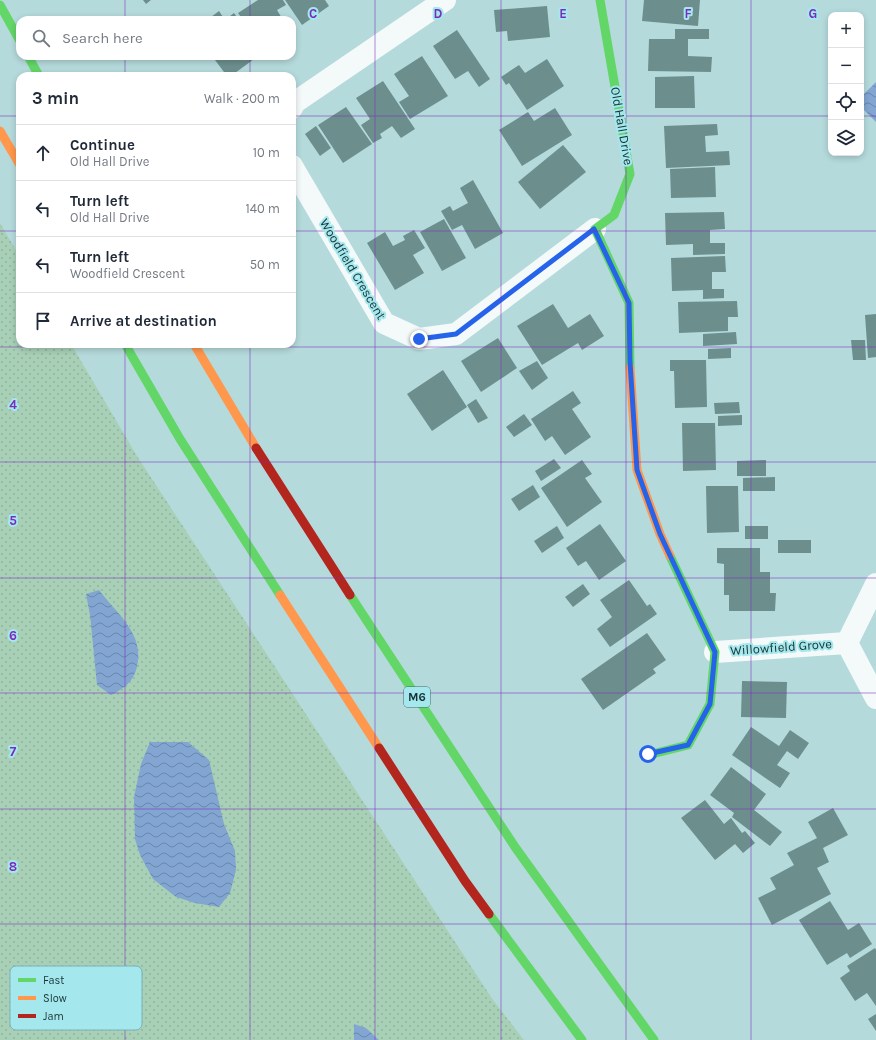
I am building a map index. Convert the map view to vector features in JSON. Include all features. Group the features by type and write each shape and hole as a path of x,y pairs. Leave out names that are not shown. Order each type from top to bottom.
{"main road":[{"name":"Old Hall Drive","path":"594,229 614,214 630,174 600,0"},
{"path":"0,5 16,35"},
{"path":"30,60 37,72"},
{"path":"0,131 16,158"},
{"path":"594,229 629,303 630,362 637,470 660,534 715,652 710,704 688,745 648,754"},
{"path":"127,348 180,439 465,881 582,1040"},
{"name":"M6","path":"196,348 273,477 515,847 654,1040"}],"street":[{"path":"296,102 445,0"},
{"name":"Woodfield Crescent","path":"296,173 384,322 419,339 456,334 594,229"},
{"name":"Willowfield Grove","path":"847,643 876,584"},
{"name":"Willowfield Grove","path":"715,652 847,643"},
{"name":"Willowfield Grove","path":"847,643 876,698"}],"green space":[{"path":"0,223 16,250 16,348 73,348 137,456 493,1000 524,1040 0,1040"}],"water":[{"path":"876,82 876,122 864,110 864,94"},
{"path":"99,590 128,625 137,644 137,667 131,681 111,695 97,685 90,615 86,594"},
{"path":"150,742 188,742 209,760 224,824 235,851 236,870 230,893 219,907 195,903 176,897 153,879 140,855 135,839 134,797 141,764"},
{"path":"354,1024 366,1028 379,1040 354,1040"}],"building":[{"path":"143,0 151,0 146,4"},
{"path":"258,0 283,0 286,5 277,10 281,16 240,16 238,13"},
{"path":"285,0 325,0 329,6 302,25"},
{"path":"644,0 700,0 698,26 642,21"},
{"path":"547,6 550,37 508,41 507,31 496,32 494,10"},
{"path":"219,11 222,16 212,16"},
{"path":"675,29 709,29 709,39 688,39 688,56 712,57 711,72 648,71 649,39 675,39"},
{"path":"457,30 490,79 479,87 468,71 455,79 433,46"},
{"path":"422,56 448,96 410,119 399,102 409,96 394,74"},
{"path":"547,59 564,86 527,110 509,83 506,85 501,77 519,65 525,73"},
{"path":"215,60 253,60 236,72 224,72"},
{"path":"694,76 695,108 655,108 655,77"},
{"path":"383,81 415,129 401,138 392,126 380,134 382,138 373,143 361,125 370,119 356,98"},
{"path":"346,107 372,144 343,163 318,125"},
{"path":"555,108 572,135 522,166 499,130 528,112 534,121"},
{"path":"717,124 718,135 705,136 706,152 729,151 730,165 666,168 664,126"},
{"path":"316,126 331,148 320,156 305,134"},
{"path":"563,145 586,172 540,209 518,182"},
{"path":"715,167 716,197 671,198 670,169"},
{"path":"473,180 503,233 475,249 462,225 452,230 441,211 450,206 453,211 468,203 460,188"},
{"path":"724,212 725,229 710,230 710,243 725,243 725,254 693,255 693,244 666,245 665,213"},
{"path":"444,219 466,258 442,271 420,232"},
{"path":"414,230 425,248 413,255 424,273 395,290 367,243 385,232 393,246 405,240 403,236"},
{"path":"725,256 726,272 712,272 712,289 724,289 724,298 703,299 703,290 672,291 671,258"},
{"path":"737,301 738,317 728,317 728,331 679,333 678,302"},
{"path":"553,304 568,328 590,314 604,336 582,350 578,343 542,365 517,326"},
{"path":"876,314 876,357 868,358 865,315"},
{"path":"736,332 737,344 703,346 703,334"},
{"path":"498,338 517,368 481,392 461,361"},
{"path":"851,340 865,340 866,360 853,360"},
{"path":"731,348 731,358 708,359 708,349"},
{"path":"670,360 706,360 707,407 675,408 674,371 670,371"},
{"path":"537,361 548,378 532,390 519,371"},
{"path":"443,370 467,407 432,431 407,394"},
{"path":"573,391 581,403 572,409 591,437 565,455 552,436 545,441 531,419"},
{"path":"476,399 488,418 478,423 467,405"},
{"path":"739,402 740,413 715,414 714,403"},
{"path":"524,414 532,425 514,437 506,427"},
{"path":"742,415 742,425 718,426 718,416"},
{"path":"682,423 715,423 716,470 683,471"},
{"path":"554,459 561,468 541,481 535,471"},
{"path":"582,460 592,474 585,478 602,502 567,527 541,488"},
{"path":"766,460 766,476 737,476 737,461"},
{"path":"775,477 775,491 743,491 743,478"},
{"path":"533,485 540,497 519,511 511,499"},
{"path":"706,486 738,486 739,532 707,533"},
{"path":"600,524 626,561 599,580 586,561 578,566 566,548"},
{"path":"557,526 564,538 542,553 534,541"},
{"path":"745,526 768,526 768,539 745,539"},
{"path":"778,540 811,540 811,553 778,553"},
{"path":"717,548 760,548 760,572 770,572 770,593 776,593 775,611 729,611 729,595 724,595 724,564 717,563"},
{"path":"629,580 647,606 650,604 657,614 610,647 597,629 612,617 600,600"},
{"path":"583,584 590,594 573,607 565,597"},
{"path":"647,633 666,660 653,669 656,673 603,710 581,679"},
{"path":"742,681 787,682 786,718 741,717"},
{"path":"751,727 779,746 790,730 809,743 798,759 787,751 777,765 790,773 780,788 732,755"},
{"path":"731,767 766,794 754,810 782,832 770,846 732,817 734,813 710,795"},
{"path":"705,800 724,824 731,818 742,833 745,831 755,843 743,853 735,844 715,860 681,818"},
{"path":"833,808 848,835 823,848 829,862 817,868 831,894 772,925 758,898 776,889 770,878 794,865 787,853 817,838 808,822"},
{"path":"830,901 848,930 859,923 872,944 850,958 847,953 827,965 799,920"},
{"path":"875,948 876,1006 867,993 855,1001 840,978 850,971 847,966"},
{"path":"876,1014 876,1031 868,1019"}],"traffic: fast":[{"path":"600,0 630,174 614,215 595,229 629,303 630,368"},
{"path":"0,5 16,34"},
{"path":"30,60 37,72"},
{"path":"127,348 180,439 280,595"},
{"path":"648,755 688,745 710,704 715,652 670,556"},
{"path":"350,595 515,847 654,1040"},
{"path":"489,914 582,1040"}],"traffic: slow":[{"path":"0,131 16,158"},
{"path":"196,348 256,448"},
{"path":"630,368 637,470 660,534 670,556"},
{"path":"280,595 379,748"}],"traffic: jam":[{"path":"256,448 350,595"},
{"path":"379,748 465,881 489,914"}],"route":[{"path":"419,339 456,334 594,229 629,303 630,362 637,470 660,534 715,652 710,704 688,745 648,754"}]}
